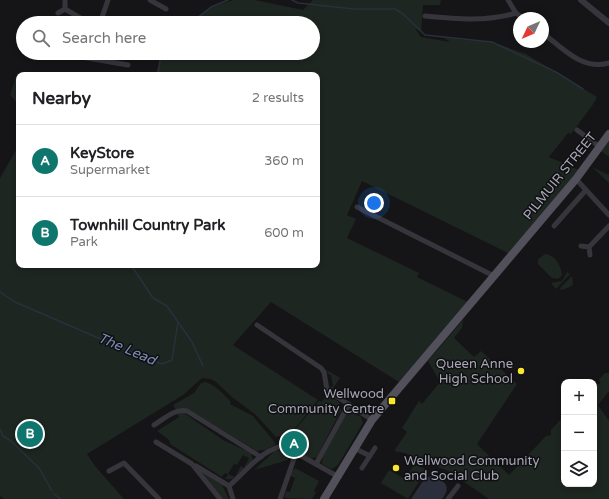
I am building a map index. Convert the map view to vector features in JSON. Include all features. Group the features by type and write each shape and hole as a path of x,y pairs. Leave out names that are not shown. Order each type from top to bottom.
{"main road":[{"name":"PILMUIR STREET","path":"324,499 372,420 576,179 609,134"}],"street":[{"path":"102,16 108,0"},
{"path":"150,0 166,9"},
{"path":"508,0 515,12"},
{"path":"581,0 609,23"},
{"path":"65,1 65,9"},
{"path":"58,13 65,9"},
{"path":"65,9 77,16"},
{"path":"425,16 465,20 503,17 513,14"},
{"path":"549,38 579,61 592,65 609,63"},
{"path":"110,60 128,65"},
{"path":"577,130 600,147"},
{"path":"576,179 609,215"},
{"path":"554,226 586,190"},
{"path":"357,207 494,276"},
{"path":"581,246 589,246 609,226"},
{"path":"589,246 590,254"},
{"path":"257,325 321,368 324,372 327,390 372,420"},
{"path":"316,464 349,404"},
{"path":"154,425 176,411 187,411 261,457"},
{"path":"156,442 220,479 229,486 233,499"},
{"path":"229,486 261,457 279,447 296,453 337,476"},
{"path":"354,448 370,456"},
{"path":"362,468 375,448"},
{"path":"280,499 296,453"},
{"path":"109,471 124,463 159,499"},
{"path":"192,464 220,499"},
{"path":"448,499 458,486"}],"shaded area":[{"path":"233,0 255,0 303,10 313,0 441,0 440,5 423,5 421,32 415,28 421,37 450,42 444,38 492,42 526,54 597,97 571,134 568,133 549,157 579,170 510,254 362,181 347,215 356,219 347,238 419,273 417,277 468,302 399,382 271,302 233,345 318,400 284,442 282,441 281,436 276,437 256,415 232,397 216,382 211,379 202,378 183,395 87,454 95,466 124,499 4,499 0,496 0,178 16,150 16,268 320,268 320,72 156,72 160,60 320,60 320,16 198,16 211,7"},
{"path":"16,77 16,102 10,95"},
{"path":"609,140 609,157 601,151"},
{"path":"592,167 609,175 609,183"},
{"path":"545,254 555,258 559,264 562,275 558,279 552,278 538,264 538,259"},
{"path":"567,272 570,274 556,289 551,283 562,281"},
{"path":"572,276 573,284 570,287 561,290 560,288"},
{"path":"463,320 462,328 454,338 474,357 481,351 517,384 477,444 509,475 546,436 551,435 551,430 561,419 561,487 597,487 597,384 600,384 599,379 605,373 609,373 609,391 598,405 609,421 609,499 489,499 448,471 431,464 429,467 414,462 411,456 394,451 407,432 402,428 419,401 422,404 440,382 428,361"},
{"path":"327,370 340,378 332,390 329,387 333,386 331,375 328,374"},
{"path":"206,382 213,385 222,393 231,402 230,404 253,416 276,444 265,450 257,451 191,411 181,408 176,410 173,405 194,393 201,383"},
{"path":"327,394 339,402 341,410 317,457 310,459 297,451 302,441 294,436 291,439 288,438 319,401 322,402"},
{"path":"350,411 361,417 363,423 338,465 332,469 322,464 323,456 346,413"},
{"path":"177,413 184,413 223,440 251,453 253,461 236,476 241,466 244,468 249,458 243,455 237,465 234,464 228,474 235,477 232,479 225,479 228,475 225,473 222,477 170,444 169,440 157,431 179,417"},
{"path":"275,451 285,452 288,456 288,460 254,470"},
{"path":"414,465 427,469 408,499 381,483 389,470 405,479"},
{"path":"295,468 319,481 312,499 284,498 286,491 290,492 295,478 289,475 291,469 294,470"},
{"path":"203,473 222,485 229,499 221,499"}],"water":[{"path":"432,476 446,484 446,491 442,499 411,499 425,478"}],"waterway":[{"name":"The Lead","path":"200,16 211,7 228,0"},
{"path":"292,0 298,3 354,9 395,9 403,14 425,35 492,42 556,72 583,89"},
{"name":"The Lead","path":"158,72 160,60"},
{"name":"The Lead","path":"133,268 153,298 167,306 192,342 203,366"},
{"name":"The Lead","path":"0,292 15,302 162,364 172,360 178,322"},
{"name":"The Lead","path":"0,429 3,436 11,441 39,468 52,491"},
{"name":"The Lead","path":"54,494 61,499"}],"place":[{"name":"Queen Anne High School","path":"521,371"},
{"name":"Wellwood Community Centre","path":"392,401"},
{"name":"Townhill Country Park","path":"30,434"},
{"name":"KeyStore","path":"294,444"},
{"name":"Wellwood Community and Social Club","path":"396,468"}]}
